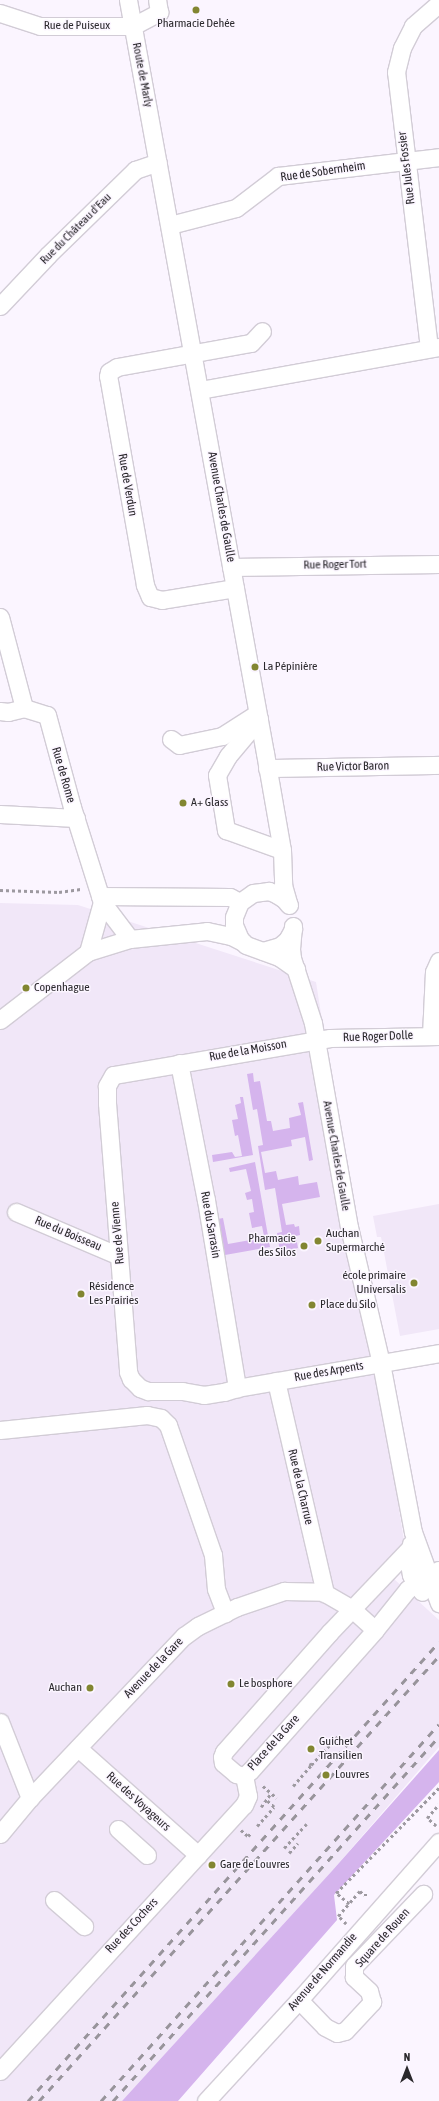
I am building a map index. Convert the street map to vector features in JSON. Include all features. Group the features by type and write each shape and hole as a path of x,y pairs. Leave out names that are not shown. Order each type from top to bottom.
{"street":[{"path":"0,5 3,0"},
{"name":"Route de Marly","path":"128,0 157,156"},
{"path":"133,26 159,12 157,0"},
{"name":"Rue Jules Fossier","path":"200,390 434,348 407,161 396,72 402,48 414,26 439,3"},
{"name":"Rue de Puiseux","path":"0,12 40,26 133,26"},
{"name":"Avenue Charles de Gaulle","path":"157,156 258,716 282,857 283,885 288,903"},
{"name":"Rue du Château d'Eau","path":"0,306 48,255 135,170 157,156"},
{"name":"Rue de Sobernheim","path":"170,225 236,208 278,176 439,157"},
{"path":"193,352 251,343 262,331"},
{"name":"Rue de Verdun","path":"193,352 113,369 108,376 145,585 150,597 162,600 235,588"},
{"name":"Rue Roger Tort","path":"231,566 439,564"},
{"path":"0,617 24,708 8,712 0,711"},
{"name":"Rue de Rome","path":"24,708 47,715 76,818 100,895 130,939"},
{"path":"171,739 179,744 222,736 258,716"},
{"path":"207,931 222,923 243,902 270,882 282,857 226,830 217,775 228,756 258,716"},
{"name":"Rue Victor Baron","path":"267,768 439,765"},
{"path":"0,814 76,818"},
{"path":"88,952 100,895 230,897 243,902 269,891 280,896 288,903 293,914 293,926 287,940 280,946 263,951"},
{"path":"243,902 234,925 236,932 243,942"},
{"name":"Avenue Charles de Gaulle","path":"293,926 291,949 313,1023 349,1227 381,1363 406,1550"},
{"path":"0,1020 88,952 130,939 207,931 231,936 254,949 279,957 296,969"},
{"path":"435,1035 434,972 439,961"},
{"name":"Rue Roger Dolle","path":"316,1040 435,1035"},
{"name":"Rue de la Moisson","path":"179,1063 316,1040"},
{"name":"Rue de Vienne","path":"179,1063 113,1075 108,1086 107,1103 128,1372 131,1380 140,1388 148,1392 182,1391 204,1395 276,1381"},
{"name":"Rue du Sarrasin","path":"179,1063 206,1200 237,1388"},
{"name":"Rue du Boisseau","path":"16,1212 119,1256"},
{"name":"Rue des Arpents","path":"276,1381 439,1354"},
{"name":"Rue de la Charrue","path":"276,1381 324,1594"},
{"path":"0,1430 147,1416 161,1418 168,1425 213,1555 216,1589 225,1613"},
{"path":"406,1550 411,1575 427,1574"},
{"path":"406,1550 427,1574 427,1597 439,1603"},
{"path":"352,1609 406,1550"},
{"name":"Place de la Gare","path":"352,1609 224,1752 222,1758 223,1763 236,1774 244,1776 250,1772 375,1630 402,1595 427,1574"},
{"name":"Avenue de la Gare","path":"0,1834 30,1798 184,1636 198,1626 225,1613 284,1591 324,1594 352,1609 375,1630"},
{"path":"0,1722 30,1798"},
{"name":"Rue des Voyageurs","path":"78,1748 198,1855"},
{"name":"Rue des Cochers","path":"0,2071 244,1805 248,1796 244,1776"},
{"path":"118,1829 147,1855"},
{"name":"Avenue de Normandie","path":"206,2101 299,2000 439,1842"},
{"name":"Square de Rouen","path":"299,2000 325,2027 337,2032 345,2032 372,2002 369,1991 354,1977 354,1966 422,1894"},
{"path":"54,1900 84,1926"}],"path":[{"path":"0,890 100,895"},
{"path":"293,1786 310,1764 339,1735"},
{"path":"349,1904 336,1893 439,1788"},
{"path":"273,1795 277,1798"},
{"path":"257,1826 274,1807 267,1801"},
{"path":"439,1804 427,1818 439,1830"},
{"path":"284,1848 306,1824"},
{"path":"241,1830 248,1836 251,1832"},
{"path":"289,1853 298,1843"},
{"path":"340,1914 360,1891"}],"shaded area":[{"path":"0,903 78,905 316,982 404,1541 383,1569 439,1620 439,1747 331,1872 122,2101 0,2101"},
{"path":"253,1073 254,1082 260,1081 267,1121 271,1121 273,1131 290,1128 289,1118 301,1115 298,1103 303,1102 313,1160 309,1161 305,1137 291,1140 292,1146 261,1152 265,1173 276,1171 278,1180 298,1176 299,1185 317,1182 320,1197 282,1204 286,1225 294,1224 295,1227 299,1226 300,1235 296,1236 298,1248 280,1252 277,1233 282,1232 275,1188 265,1190 258,1146 263,1145 257,1109 253,1110 247,1074"},
{"path":"240,1097 243,1097 253,1155 213,1162 212,1155 232,1152 235,1157 242,1156 238,1135 235,1136 232,1120 238,1119 235,1105 241,1103"},
{"path":"255,1162 270,1247 225,1255 218,1219 223,1218 228,1244 256,1239 259,1242 265,1241 262,1226 252,1228 249,1213 254,1212 252,1199 247,1200 245,1193 251,1191 246,1169 230,1172 229,1168"},
{"name":"école primaire Universalis","path":"439,1204 439,1329 400,1336 381,1237 377,1237 373,1216"},
{"path":"439,1750 439,1782 334,1895 337,1920 178,2101 122,2101 331,1872"}],"railway":[{"path":"28,2101 439,1642"},
{"path":"39,2101 439,1656"},
{"path":"101,2101 439,1724"},
{"path":"113,2101 439,1737"}],"place":[{"name":"Pharmacie Dehée","path":"196,10"},
{"name":"La Pépinière","path":"255,667"},
{"name":"A+ Glass","path":"183,803"},
{"name":"Copenhague","path":"26,988"},
{"name":"Auchan Supermarché","path":"318,1241"},
{"name":"Pharmacie des Silos","path":"304,1246"},
{"name":"école primaire Universalis","path":"414,1283"},
{"name":"Résidence Les Prairies","path":"81,1294"},
{"name":"Place du Silo","path":"312,1305"},
{"name":"Le bosphore","path":"231,1684"},
{"name":"Auchan","path":"90,1688"},
{"name":"Guichet Transilien","path":"311,1749"},
{"name":"Louvres","path":"326,1775"},
{"name":"Gare de Louvres","path":"212,1865"}]}
